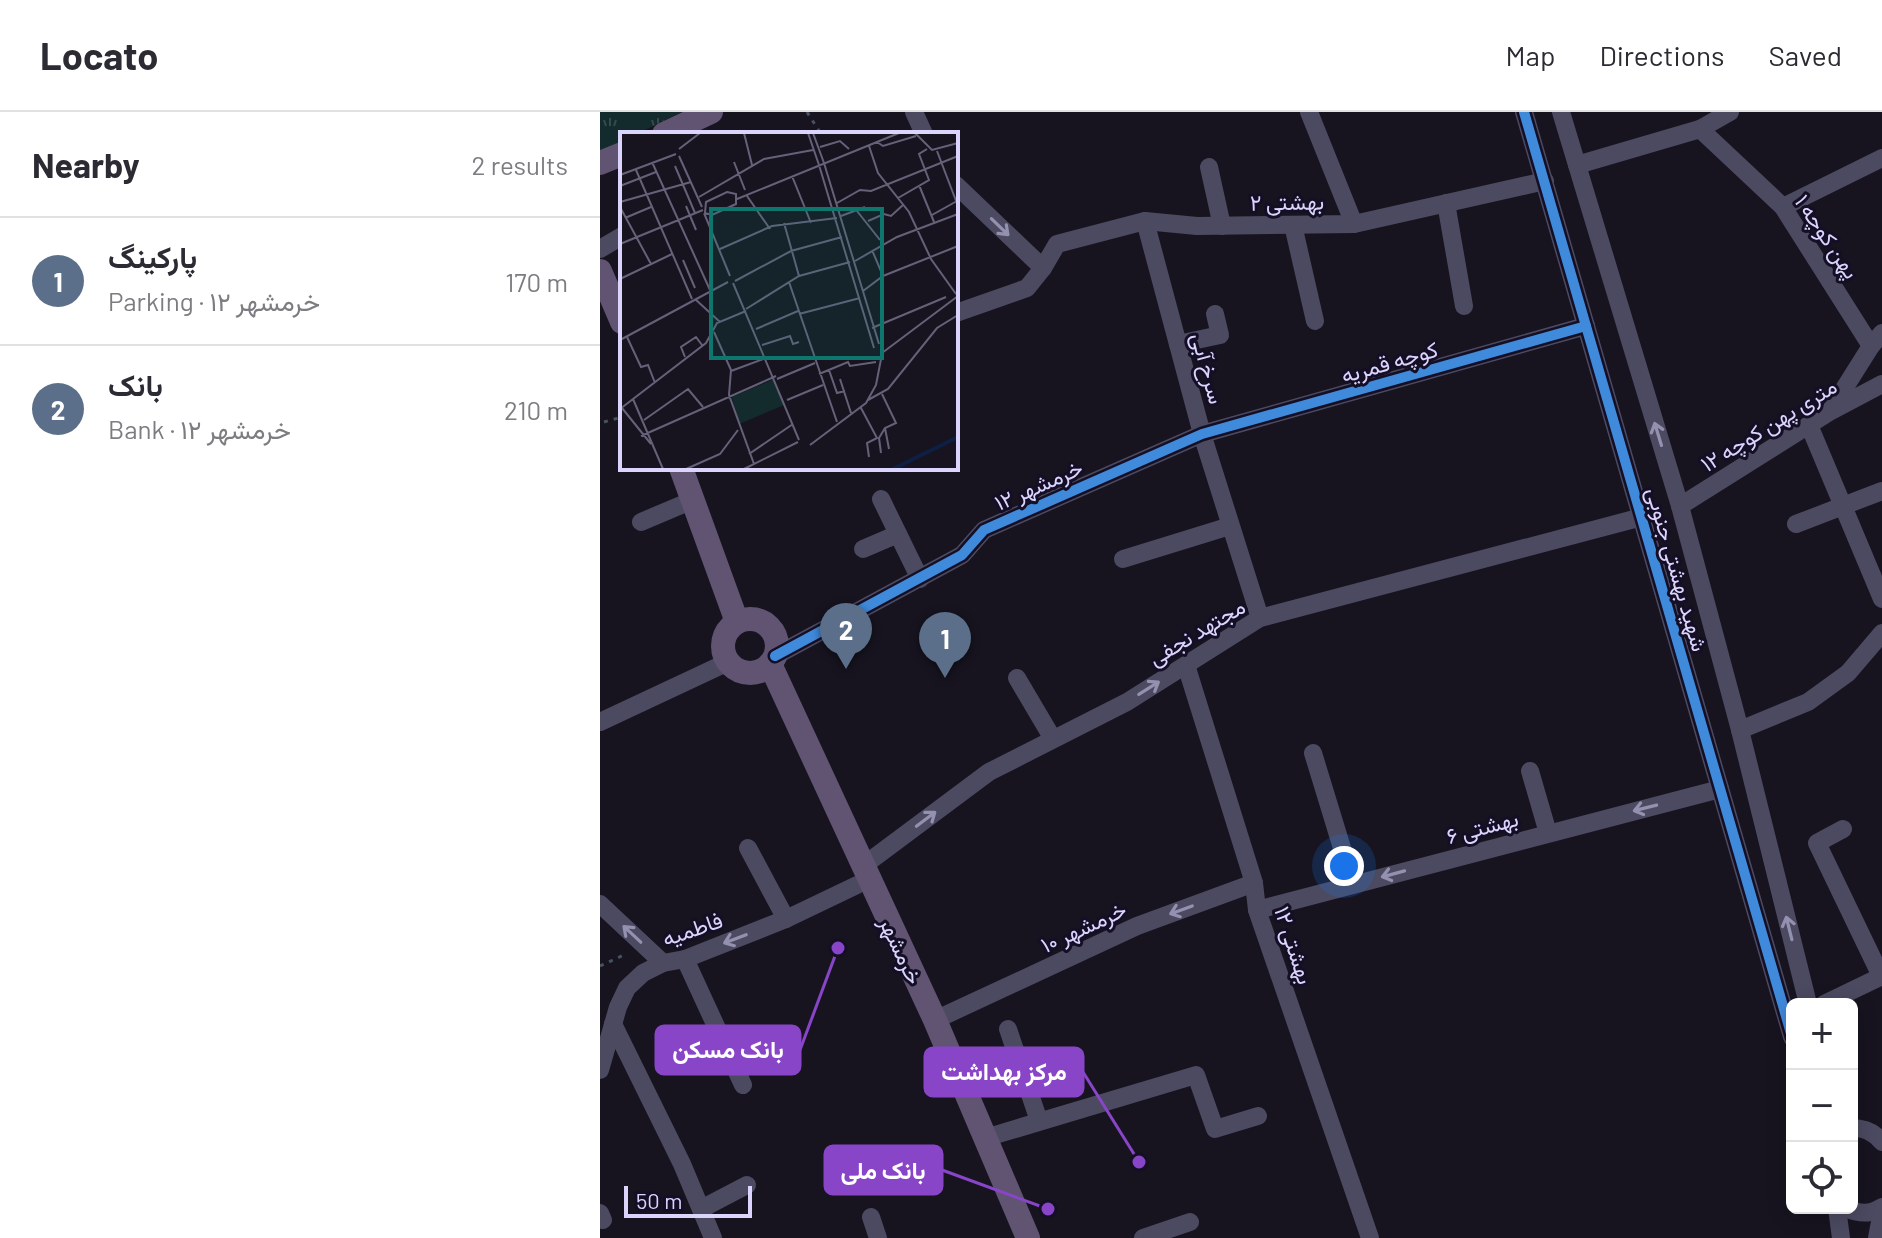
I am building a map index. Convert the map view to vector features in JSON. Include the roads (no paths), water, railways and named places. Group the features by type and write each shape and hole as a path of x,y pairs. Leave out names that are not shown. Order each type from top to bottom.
{"main road":[{"path":"668,132 711,112"},
{"path":"600,271 620,317"},
{"path":"682,470 737,622"},
{"path":"756,620 771,630 777,647 769,664 747,673 728,662 723,654 725,635 737,622 756,620"},
{"name":"خرمشهر","path":"769,664 1015,1238"},
{"name":"خرمشهر","path":"860,876 935,1020 1028,1238"}],"street":[{"path":"914,112 923,132"},
{"path":"1309,112 1354,224"},
{"name":"شهید بهشتی جنوبی","path":"1524,112 1642,517 1708,684 1740,730 1807,998"},
{"name":"شهید بهشتی جنوبی","path":"1561,112 1680,506 1708,684 1720,789 1786,1016"},
{"path":"1577,165 1700,129 1730,112"},
{"name":"پهن کوچه ۱","path":"1700,129 1783,207 1876,339"},
{"path":"1783,207 1882,158"},
{"path":"1209,167 1222,226"},
{"name":"بهشتی ۲","path":"958,312 1027,288 1057,244 1145,221 1197,226 1354,224 1545,181"},
{"path":"958,187 1043,268"},
{"path":"1446,203 1464,306"},
{"name":"سرخ آبی","path":"1145,221 1202,434 1260,618"},
{"path":"1293,225 1315,321"},
{"path":"600,249 620,237"},
{"path":"1178,344 1220,335 1215,314"},
{"name":"کوچه قمریه","path":"1202,434 1586,326"},
{"path":"1831,411 1876,339"},
{"name":"۱۲ متری پهن کوچه","path":"1680,506 1831,411 1882,384"},
{"path":"1809,425 1882,599"},
{"name":"خرمشهر ۱۲","path":"769,664 962,555 984,530 1202,434"},
{"path":"1796,524 1882,491"},
{"path":"881,499 920,579"},
{"path":"641,522 693,500"},
{"name":"مجتهد نجفی","path":"860,876 989,772 1127,702 1260,618 1642,517"},
{"path":"1123,559 1230,526"},
{"path":"863,549 898,534"},
{"path":"1740,730 1808,702 1848,673 1882,633"},
{"path":"600,722 728,662"},
{"name":"بهشتی ۱۲","path":"1186,665 1254,883 1257,910 1370,1238"},
{"path":"1017,678 1053,739"},
{"path":"1313,753 1353,884"},
{"path":"1530,771 1548,833"},
{"name":"بهشتی ۶","path":"1257,910 1720,789"},
{"path":"1836,998 1882,976 1817,843 1843,829"},
{"path":"748,848 786,919"},
{"name":"فاطمیه","path":"600,1070 618,1007 627,988 643,973 786,919 860,876"},
{"name":"خرمشهر ۱۰","path":"935,1020 1137,926 1254,883"},
{"path":"600,904 663,963"},
{"path":"685,959 743,1085"},
{"path":"613,1024 682,1164 713,1238"},
{"path":"1008,1029 1039,1121"},
{"path":"985,1138 1196,1075 1215,1129 1258,1116"},
{"path":"701,1209 747,1185"},
{"path":"1858,1213 1865,1214 1882,1209"},
{"path":"1877,1238 1882,1209"},
{"path":"1838,1214 1841,1238"},
{"path":"871,1217 878,1238"},
{"path":"1143,1238 1190,1222"}],"place":[{"name":"بانک","path":"846,669"},
{"name":"پارکینگ","path":"945,678"},
{"name":"بانک مسکن","path":"838,948"},
{"name":"مرکز بهداشت","path":"1139,1162"},
{"name":"بانک ملی","path":"1048,1209"}]}
